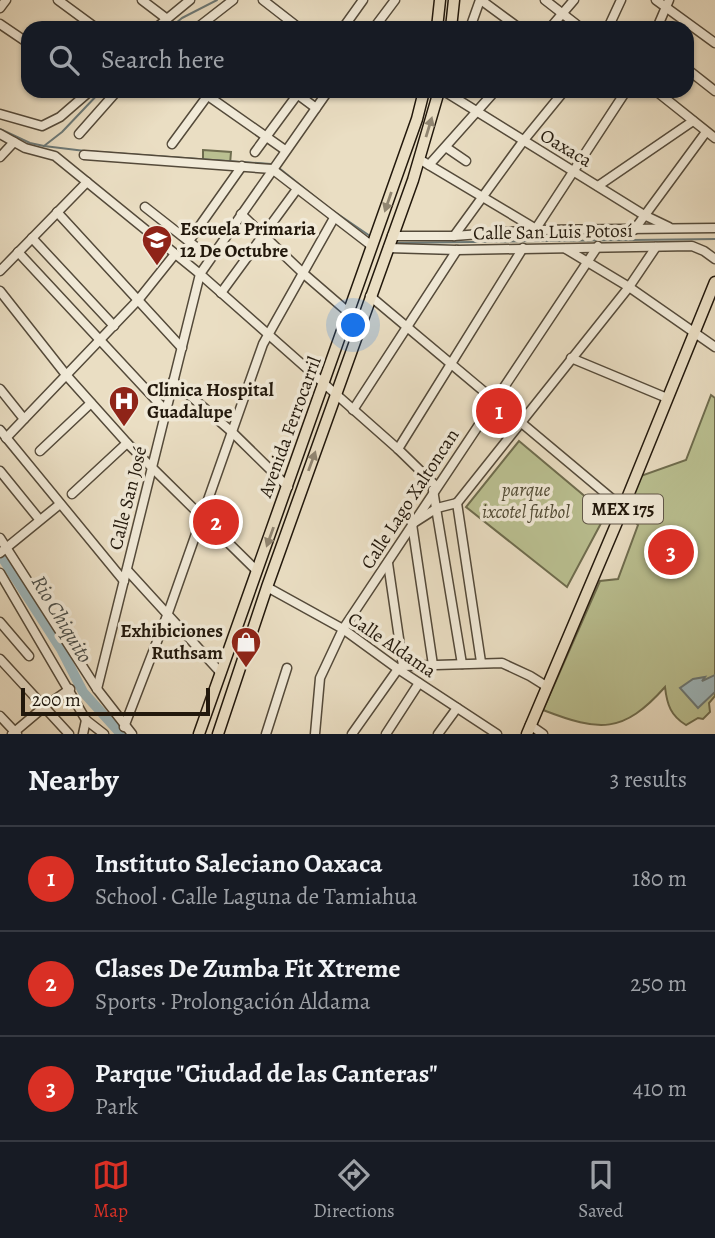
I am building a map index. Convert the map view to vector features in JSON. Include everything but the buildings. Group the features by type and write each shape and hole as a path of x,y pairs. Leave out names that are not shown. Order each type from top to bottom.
{"main road":[{"path":"438,21 440,0"},
{"path":"452,21 454,0"},
{"name":"Avenida Ferrocarril","path":"200,734 324,386 422,98"},
{"name":"Avenida Ferrocarril","path":"218,734 267,587 443,98"},
{"name":"MEX 175","path":"528,730 623,508 715,282"},
{"path":"210,704 226,709"}],"street":[{"path":"0,8 6,0"},
{"path":"58,0 86,21"},
{"path":"142,0 167,19"},
{"path":"165,21 190,0"},
{"path":"210,21 233,0"},
{"path":"263,0 290,21"},
{"path":"348,21 363,0"},
{"path":"379,21 395,0"},
{"path":"472,21 480,0 509,21"},
{"path":"545,0 572,21"},
{"path":"556,21 575,0"},
{"path":"611,21 621,0"},
{"path":"656,0 667,3 689,21"},
{"path":"660,21 667,3"},
{"path":"0,24 21,38"},
{"path":"694,26 715,43"},
{"path":"694,74 715,91"},
{"path":"0,114 42,127 60,117 82,98"},
{"path":"79,134 111,98"},
{"path":"172,144 203,98"},
{"path":"213,98 285,150"},
{"path":"255,152 293,98"},
{"path":"304,98 316,108"},
{"name":"Calle San José","path":"97,690 200,274 323,98"},
{"name":"Oaxaca","path":"454,98 645,215 673,229"},
{"path":"429,165 489,98"},
{"path":"454,236 558,98"},
{"path":"419,159 536,229 621,98"},
{"path":"665,98 715,138"},
{"path":"598,186 693,121"},
{"path":"634,230 706,132"},
{"path":"0,134 25,148 55,156 87,181 200,274 398,449 435,488 462,663"},
{"path":"0,157 15,142"},
{"path":"447,148 467,161"},
{"path":"84,155 274,166 334,218 374,241"},
{"path":"189,241 242,166"},
{"path":"0,271 87,181"},
{"path":"221,293 298,189"},
{"path":"145,207 210,258"},
{"path":"57,212 182,348"},
{"path":"242,214 348,312"},
{"path":"124,727 268,335 334,218"},
{"name":"Calle San Luis Potosí","path":"390,242 536,229 715,228"},
{"path":"32,238 114,327"},
{"name":"Calle San Luis Potosí","path":"390,242 457,250 692,246 715,260"},
{"name":"Calle Lago Xaltoncan","path":"314,733 320,678 342,629 598,246"},
{"path":"433,665 412,524 438,508 457,503 629,287 656,247"},
{"path":"398,449 523,248"},
{"path":"564,248 629,287 715,347"},
{"path":"353,410 457,250"},
{"path":"18,252 166,411"},
{"path":"6,438 114,327 174,254"},
{"path":"0,292 67,376 127,443 257,571"},
{"path":"370,296 623,508"},
{"path":"571,358 667,398"},
{"path":"173,381 232,432 288,487"},
{"path":"0,388 24,419"},
{"path":"40,451 91,402"},
{"path":"0,430 124,582"},
{"path":"72,494 127,443"},
{"path":"0,471 39,519"},
{"path":"457,503 481,662"},
{"path":"3,551 60,504"},
{"path":"0,538 3,551 97,690 132,734"},
{"path":"352,734 400,667 388,563"},
{"path":"127,570 221,673"},
{"path":"0,573 86,720 104,734"},
{"name":"Calle Aldama","path":"267,587 342,629 400,667 486,731 497,734"},
{"path":"0,622 29,656"},
{"path":"0,659 69,734"},
{"path":"400,667 502,663 546,686"},
{"path":"266,734 287,668"},
{"path":"386,734 419,683"},
{"path":"0,716 15,733 44,707 70,689"},
{"path":"438,734 457,708"},
{"path":"83,734 86,720"},
{"path":"528,730 542,734"}],"green space":[{"path":"203,150 231,152 230,164 203,162"},
{"path":"711,395 715,398 715,696 709,703 710,712 703,719 698,718 686,725 671,709 665,687 636,714 610,724 580,722 543,710 600,581 618,579 638,525 623,508 635,478 686,460"},
{"name":"parque ixcotel futbol","path":"519,441 606,514 567,587 466,507"}],"water":[{"path":"715,675 715,692 698,708 680,688 693,679 705,677 702,681"}],"waterway":[{"path":"178,21 217,0"},
{"path":"0,129 30,143 44,146 62,132 94,98"},
{"path":"44,146 271,164"},
{"path":"279,168 329,208 370,236"},
{"path":"394,243 715,239"},
{"name":"Rio Chiquito","path":"0,554 61,649 83,692 121,734"}],"place":[{"name":"Escuela Primaria 12 De Octubre","path":"157,267"},
{"name":"Instituto Saleciano Oaxaca","path":"499,411"},
{"name":"Clinica Hospital Guadalupe","path":"124,428"},
{"name":"Clases De Zumba Fit Xtreme","path":"216,522"},
{"name":"Parque \"Ciudad de las Canteras\"","path":"671,552"},
{"name":"Exhibiciones Ruthsam","path":"246,669"}]}
